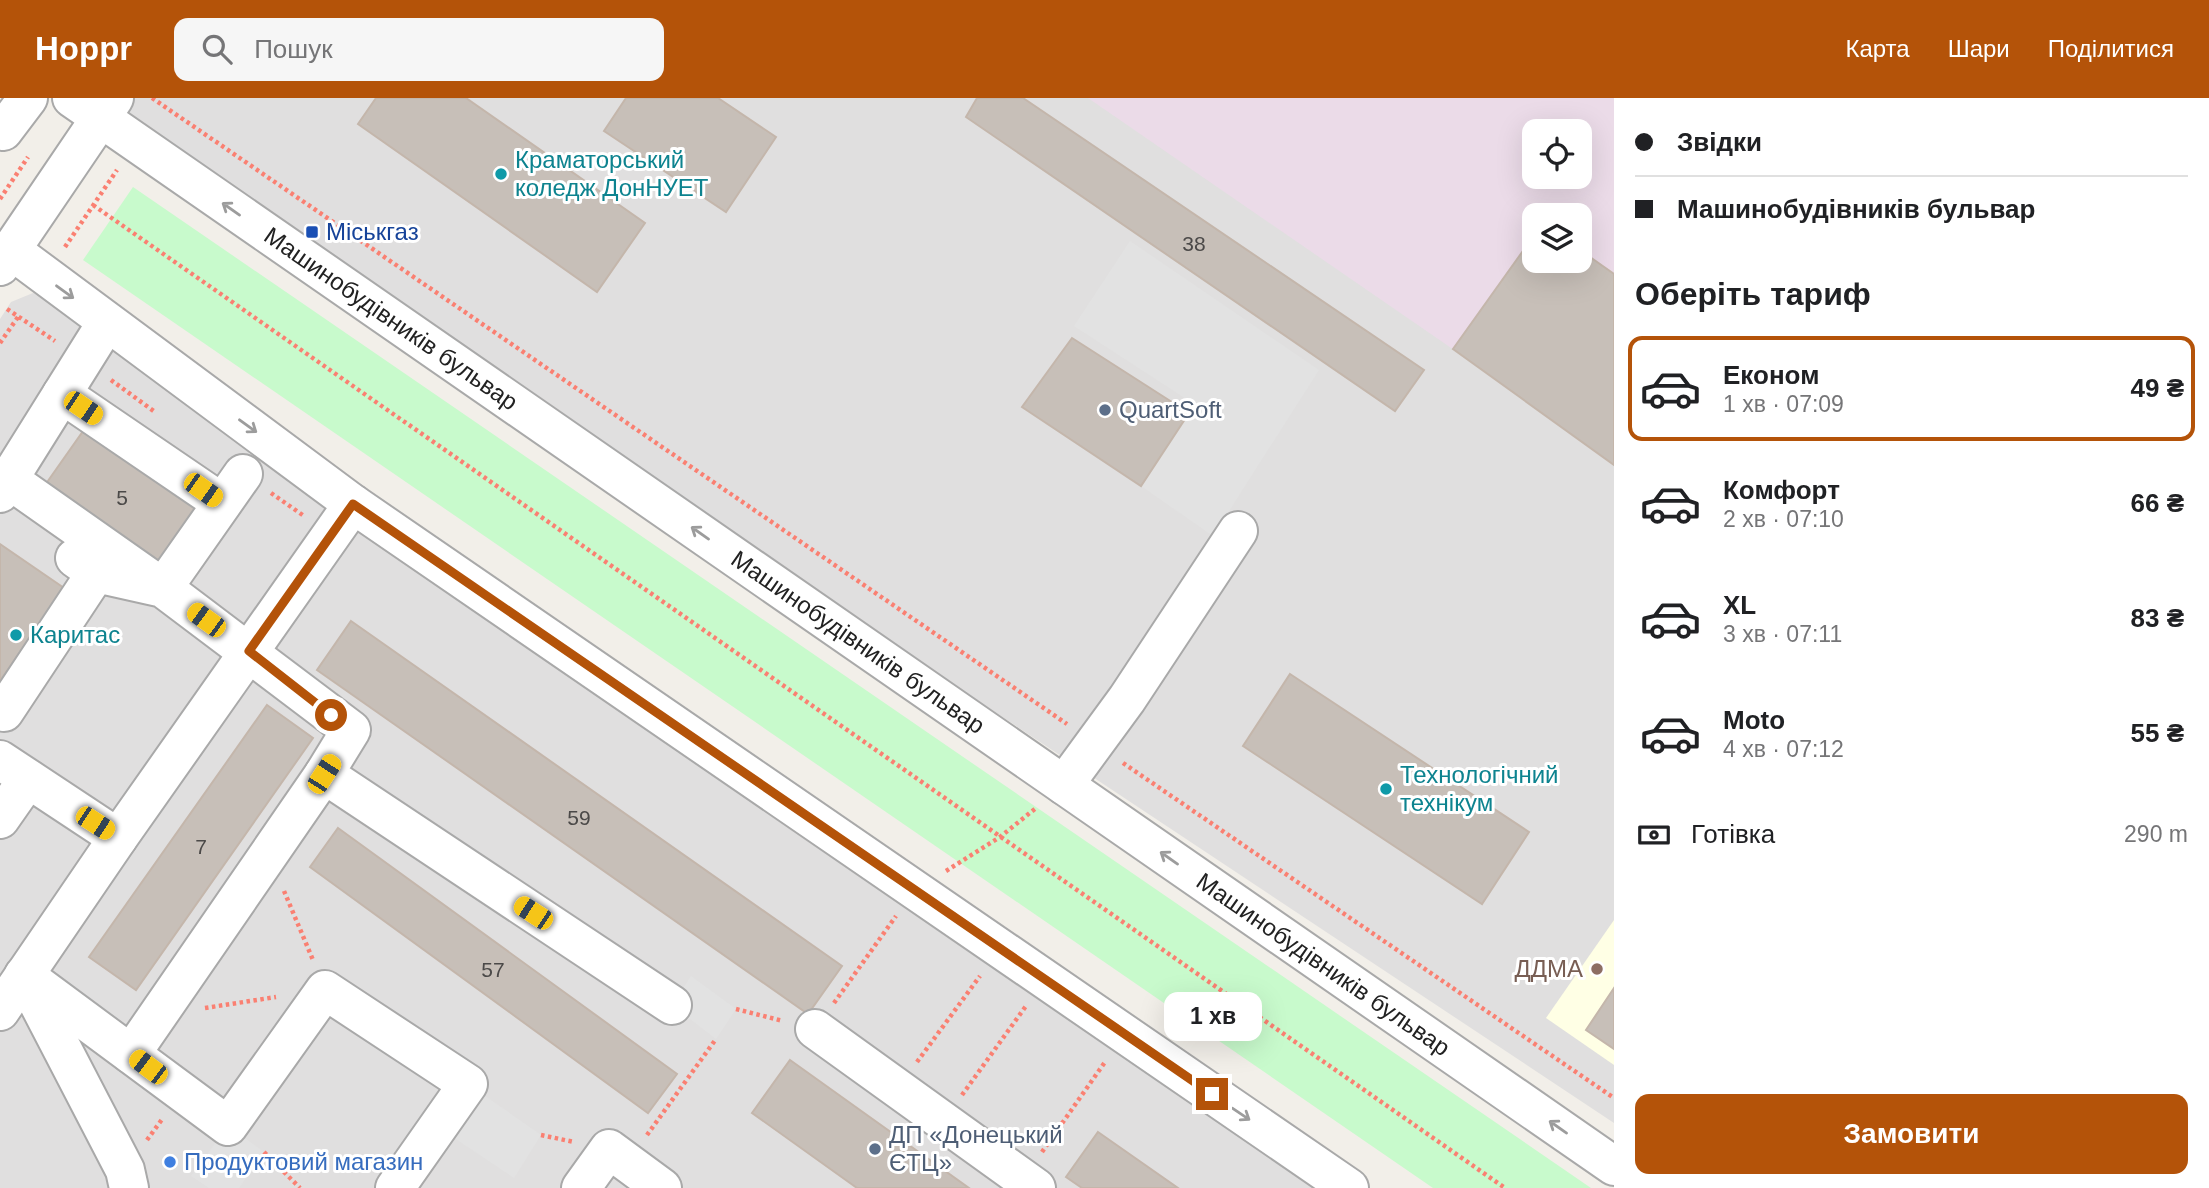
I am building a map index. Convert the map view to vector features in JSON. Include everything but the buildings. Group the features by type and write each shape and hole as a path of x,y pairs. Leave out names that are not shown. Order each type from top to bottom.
{"street":[{"path":"3,131 28,98"},
{"path":"95,105 5,258 107,322 353,504 1349,1188"},
{"name":"Машинобудівників бульвар","path":"95,105 1064,785 1614,1166"},
{"path":"3,491 107,322"},
{"path":"62,394 233,489 163,588"},
{"path":"3,491 96,573 163,588"},
{"path":"3,491 163,588 351,730 324,774 131,1054"},
{"path":"0,1011 353,504"},
{"path":"1064,785 1127,699 1238,531"},
{"path":"4,712 96,573"},
{"path":"0,818 14,770 118,838"},
{"path":"324,774 672,1005"},
{"path":"24,975 228,1126 325,990 468,1084 395,1188"},
{"path":"24,975 127,1179"},
{"path":"816,1028 1029,1183"},
{"path":"581,1188 609,1149 662,1188"}],"path":[{"path":"152,98 1614,1098"},
{"path":"63,249 119,166"},
{"path":"93,205 1505,1188"},
{"path":"7,309 83,360"},
{"path":"0,343 18,317"},
{"path":"736,1009 816,1028 915,891 1000,837 1064,785"},
{"path":"157,1016 325,990 269,854"},
{"path":"898,1088 980,975"},
{"path":"943,1121 1026,1006"},
{"path":"627,1163 716,1039"},
{"path":"1029,1183 1106,1061"},
{"path":"127,1179 181,1092"},
{"path":"264,1152 299,1188"}],"shaded area":[{"path":"114,98 1614,98 1614,1123 100,118"},
{"path":"1088,98 1614,98 1614,460"},
{"path":"1130,241 1319,370 1213,536 1141,486 1194,404 1074,326"},
{"path":"33,293 57,303 1338,1188 0,1188 0,319 11,302"},
{"name":"ДДМА","path":"1614,920 1614,1065 1546,1018"},
{"path":"691,976 736,1009 716,1039 672,1005"},
{"path":"468,1084 541,1135 514,1178 438,1127"},
{"path":"228,1126 264,1152 239,1188 209,1188 191,1176"}],"green space":[{"path":"133,187 1591,1188 1433,1188 83,260"}],"place":[{"name":"Краматорський коледж ДонНУЕТ","path":"501,174"},
{"name":"Міськгаз","path":"312,232"},
{"name":"QuartSoft","path":"1105,410"},
{"name":"Каритас","path":"16,635"},
{"name":"Технологічний технікум","path":"1386,789"},
{"name":"ДДМА","path":"1597,969"},
{"name":"ДП «Донецький ЄТЦ»","path":"875,1149"},
{"name":"Продуктовий магазин","path":"170,1162"}],"route":[{"path":"331,715 249,651 353,504 1212,1094"}]}
